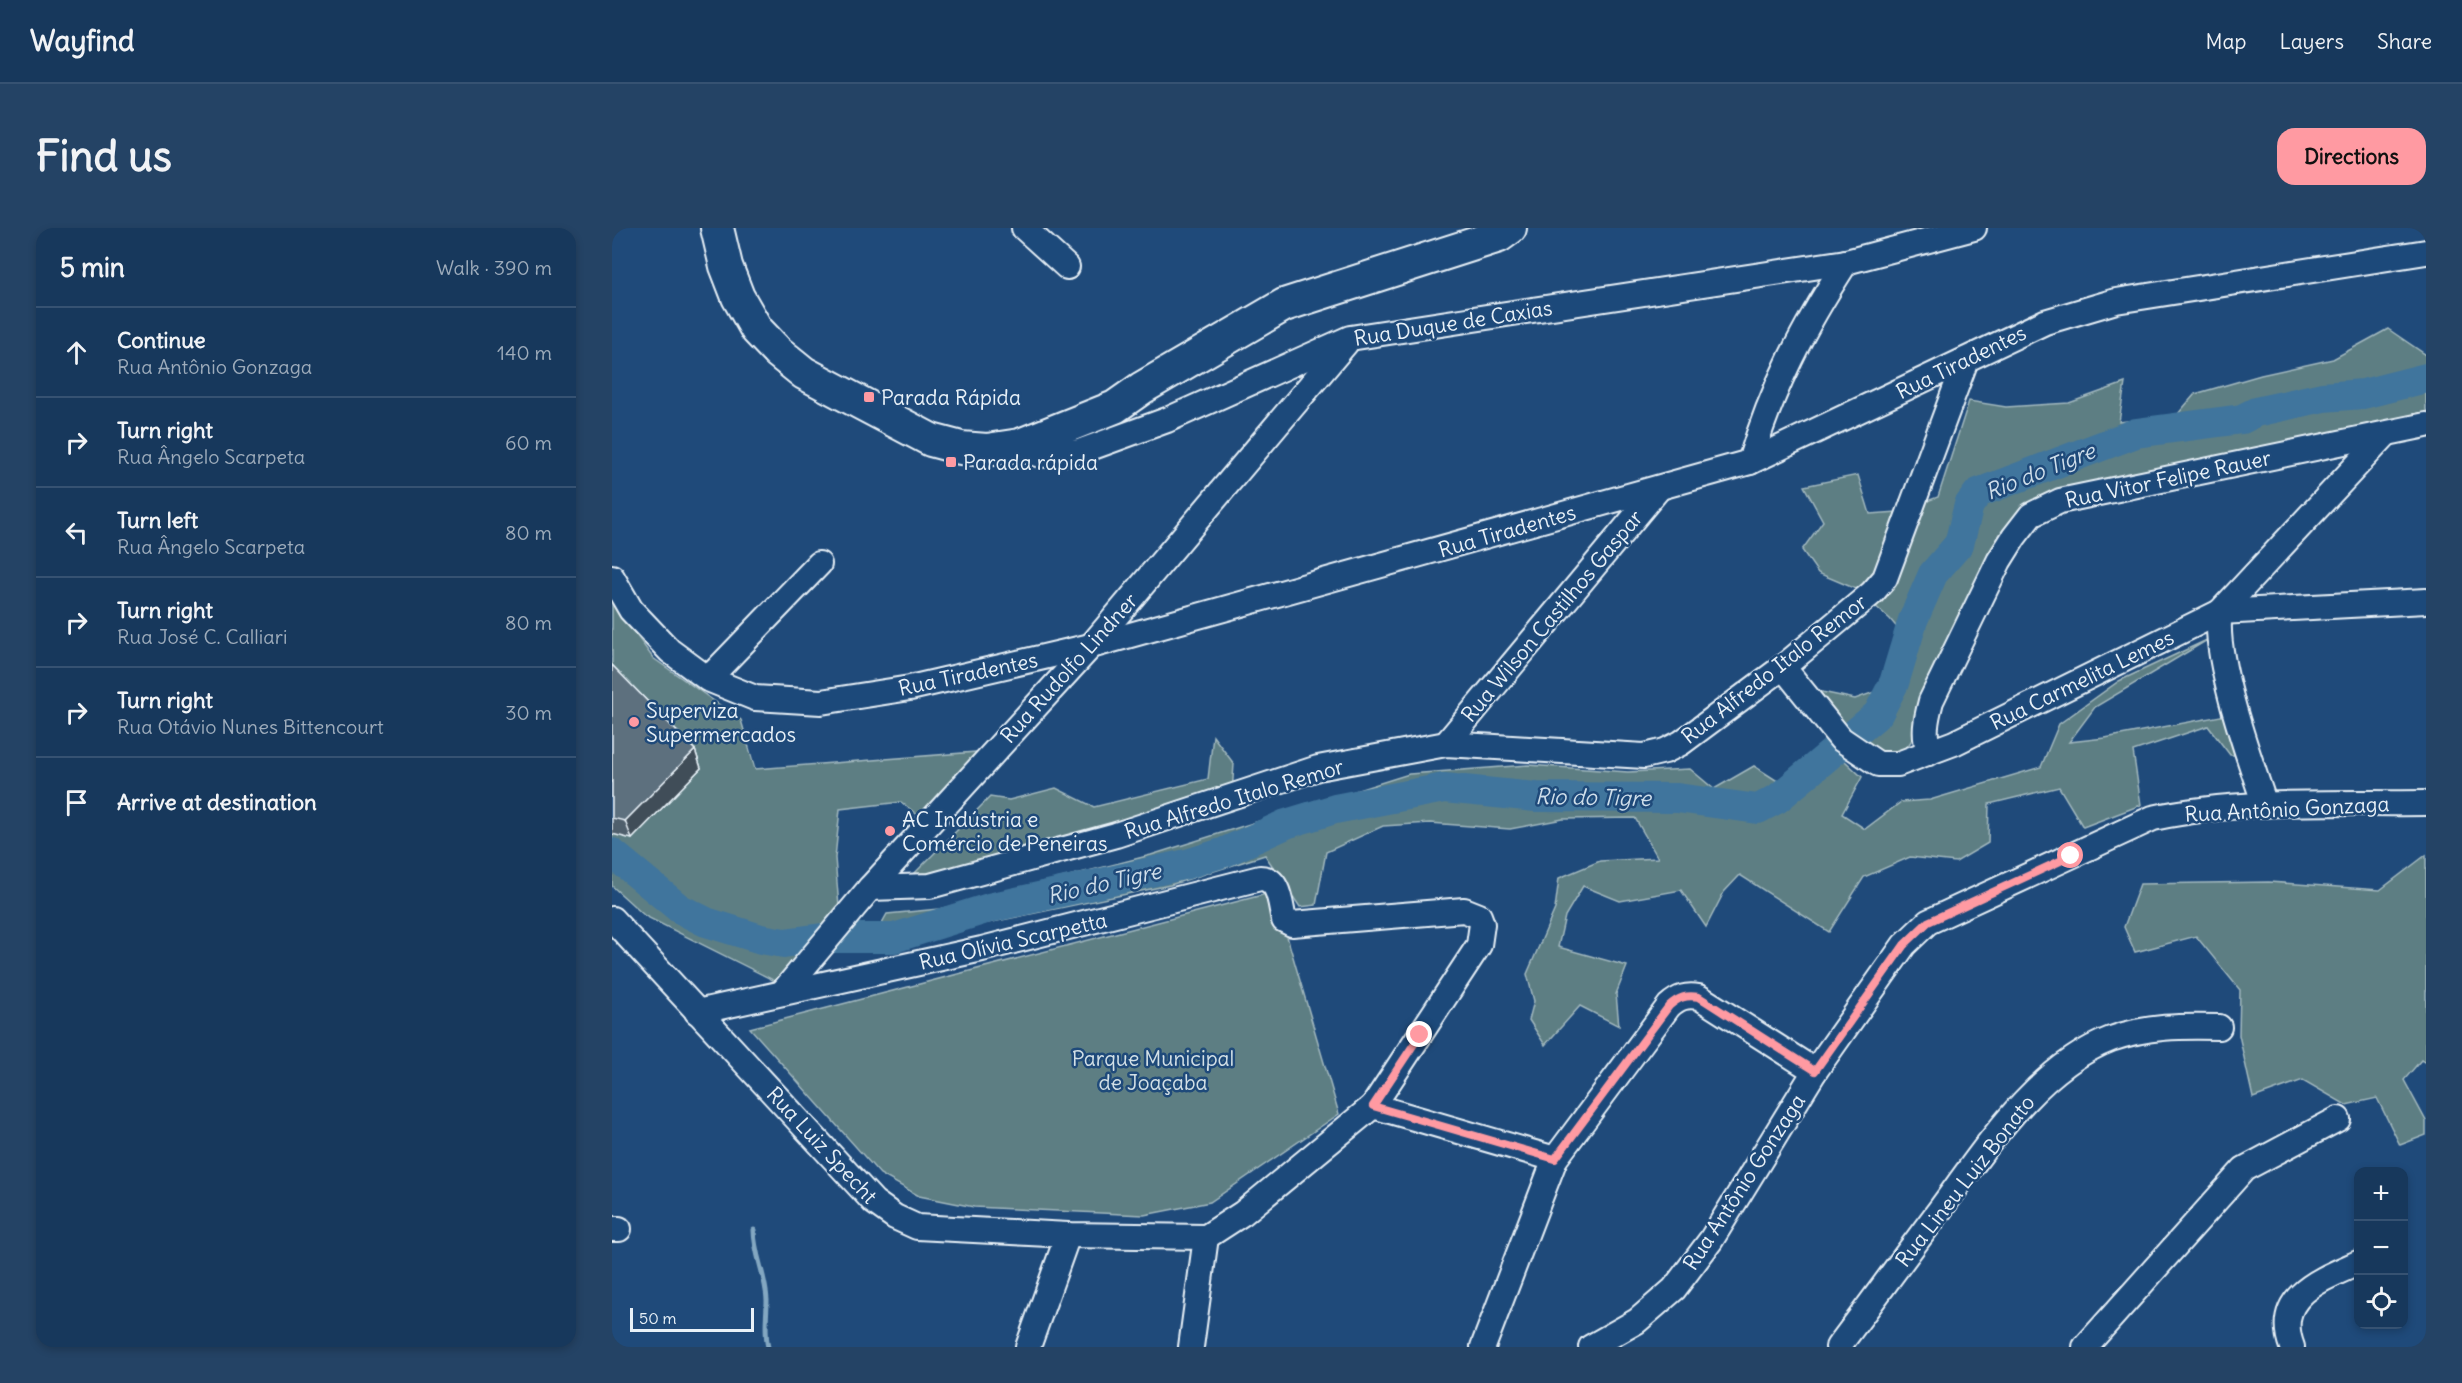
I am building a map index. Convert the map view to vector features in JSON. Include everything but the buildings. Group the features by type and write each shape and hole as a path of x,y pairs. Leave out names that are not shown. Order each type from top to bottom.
{"main road":[{"path":"717,228 726,266 738,297 757,330 778,352 804,374 903,425 965,438 1010,433 1028,437 1115,395 1142,388 1284,305 1499,236 1510,228"}],"street":[{"name":"Rua Duque de Caxias","path":"1028,437 1026,451 1041,455 1079,452 1167,420 1350,338 1846,262 1974,228"},
{"path":"1031,230 1067,267"},
{"name":"Rua Tiradentes","path":"612,577 631,610 670,651 708,679 755,698 821,702 910,688 1091,646 1750,462 2045,322 2116,302 2426,252"},
{"path":"1750,462 1764,413 1788,361 1846,262"},
{"name":"Rua Rudolfo Lindner","path":"773,995 798,972 870,888 1091,646 1350,338"},
{"name":"Rua Alfredo Italo Remor","path":"870,888 930,886 1116,835 1318,768 1446,744 1644,756 1681,743 1783,667 1872,593 1885,578 1966,360"},
{"name":"Rua Vitor Felipe Rauer","path":"1929,753 1925,741 1925,724 1931,701 1999,561 2031,515 2060,501 2426,424"},
{"path":"2265,805 2223,661 2218,624 2220,612 2386,434"},
{"name":"Rua Wilson Castilhos Gaspar","path":"1446,744 1659,488"},
{"path":"708,679 819,564"},
{"name":"Rua Carmelita Lemes","path":"1783,667 1841,739 1878,764 1898,764 1929,753 2220,612 2426,601"},
{"name":"Rua Antônio Gonzaga","path":"1591,1347 1637,1322 1674,1288 1711,1240 1815,1071 1904,945 1928,922 2153,818 2192,810 2265,805 2426,803"},
{"name":"Rua Olívia Scarpetta","path":"697,1012 994,946 1260,878 1268,878 1275,883 1284,920 1292,924 1464,910 1479,916 1482,924 1479,945 1373,1106"},
{"name":"Rua Luiz Specht","path":"612,919 874,1202 895,1217 917,1227 1068,1235 1206,1237"},
{"name":"Rua Olívia Scarpetta","path":"717,1034 773,995"},
{"path":"1483,1347 1555,1159 1669,1006 1687,995 1699,997 1815,1071"},
{"name":"Rua Lineu Luiz Bonato","path":"1838,1347 1977,1160 2034,1090 2081,1055 2111,1039 2162,1026 2219,1027"},
{"path":"1191,1347 1206,1237 1243,1213 1373,1106 1555,1159"},
{"path":"2085,1347 2244,1169 2338,1119"},
{"path":"1028,1347 1068,1235"},
{"path":"2292,1347 2285,1330 2289,1308 2315,1281 2354,1265"}],"green space":[{"path":"2388,329 2426,355 2426,415 2033,508 1962,635 1913,738 1903,754 1890,758 1849,730 1817,691 1855,699 1880,690 1904,636 1890,619 1856,589 1818,573 1802,550 1823,521 1804,486 1858,475 1870,514 1898,512 1938,497 1969,401 2006,407 2069,403 2125,383 2119,422 2177,415 2195,394 2261,375 2333,359"},
{"path":"612,602 653,658 741,720 755,769 977,752 955,779 919,816 901,802 840,809 835,858 839,907 775,981 645,916 612,886 612,834 632,839 612,676"},
{"path":"2209,639 2095,707 2069,742 2105,738 2231,714 2244,755 2230,755 2208,726 2133,751 2141,805 2083,827 2059,787 1989,804 1988,843 1956,862 1910,857 1864,877 1829,932 1740,875 1724,892 1706,927 1681,890 1620,901 1583,886 1565,916 1558,947 1627,966 1616,994 1619,1026 1580,1006 1545,1045 1529,1020 1534,1001 1527,974 1555,909 1559,878 1600,861 1658,858 1635,818 1563,819 1510,829 1430,823 1383,826 1326,852 1316,905 1300,907 1265,855 1170,885 868,948 887,914 939,909 1151,855 1409,774 1528,765 1628,772 1690,769 1714,789 1754,766 1779,782 1829,746 1862,777 1842,814 1865,829 1901,802 1930,800 2041,767 2059,724 2119,681"},
{"path":"1213,736 1234,764 1232,793 903,885 990,797 1009,800 1056,788 1094,807 1208,779"},
{"path":"2426,855 2426,1063 2421,1060 2404,1080 2426,1121 2426,1135 2400,1145 2377,1098 2346,1105 2303,1080 2253,1098 2239,1035 2240,990 2196,936 2135,952 2124,927 2140,884 2269,882 2380,890"},
{"name":"Parque Municipal de Joaçaba","path":"1274,892 1339,1114 1210,1202 1144,1215 974,1207 919,1196 880,1174 750,1028"}],"waterway":[{"name":"Rio do Tigre","path":"612,853 680,909 706,922 761,939 784,943 822,938 894,938 989,908 1187,864 1225,852 1286,824 1335,809 1444,788 1536,797 1677,798 1758,809 1777,799 1878,714 1894,683 1913,620 1933,574 1959,544 1969,505 1978,493 2136,433 2242,419 2256,412 2323,397 2363,394 2426,378"},
{"path":"754,1230 765,1282 768,1347"}],"place":[{"name":"Parada Rápida","path":"869,397"},
{"name":"Parada rápida","path":"951,462"},
{"name":"Superviza Supermercados","path":"634,722"},
{"name":"AC Indústria e Comércio de Peneiras","path":"890,831"}],"route":[{"path":"1420,1035 1373,1106 1555,1159 1669,1006 1678,999 1687,995 1699,997 1815,1071 1904,945 1928,922 2071,856"}]}
